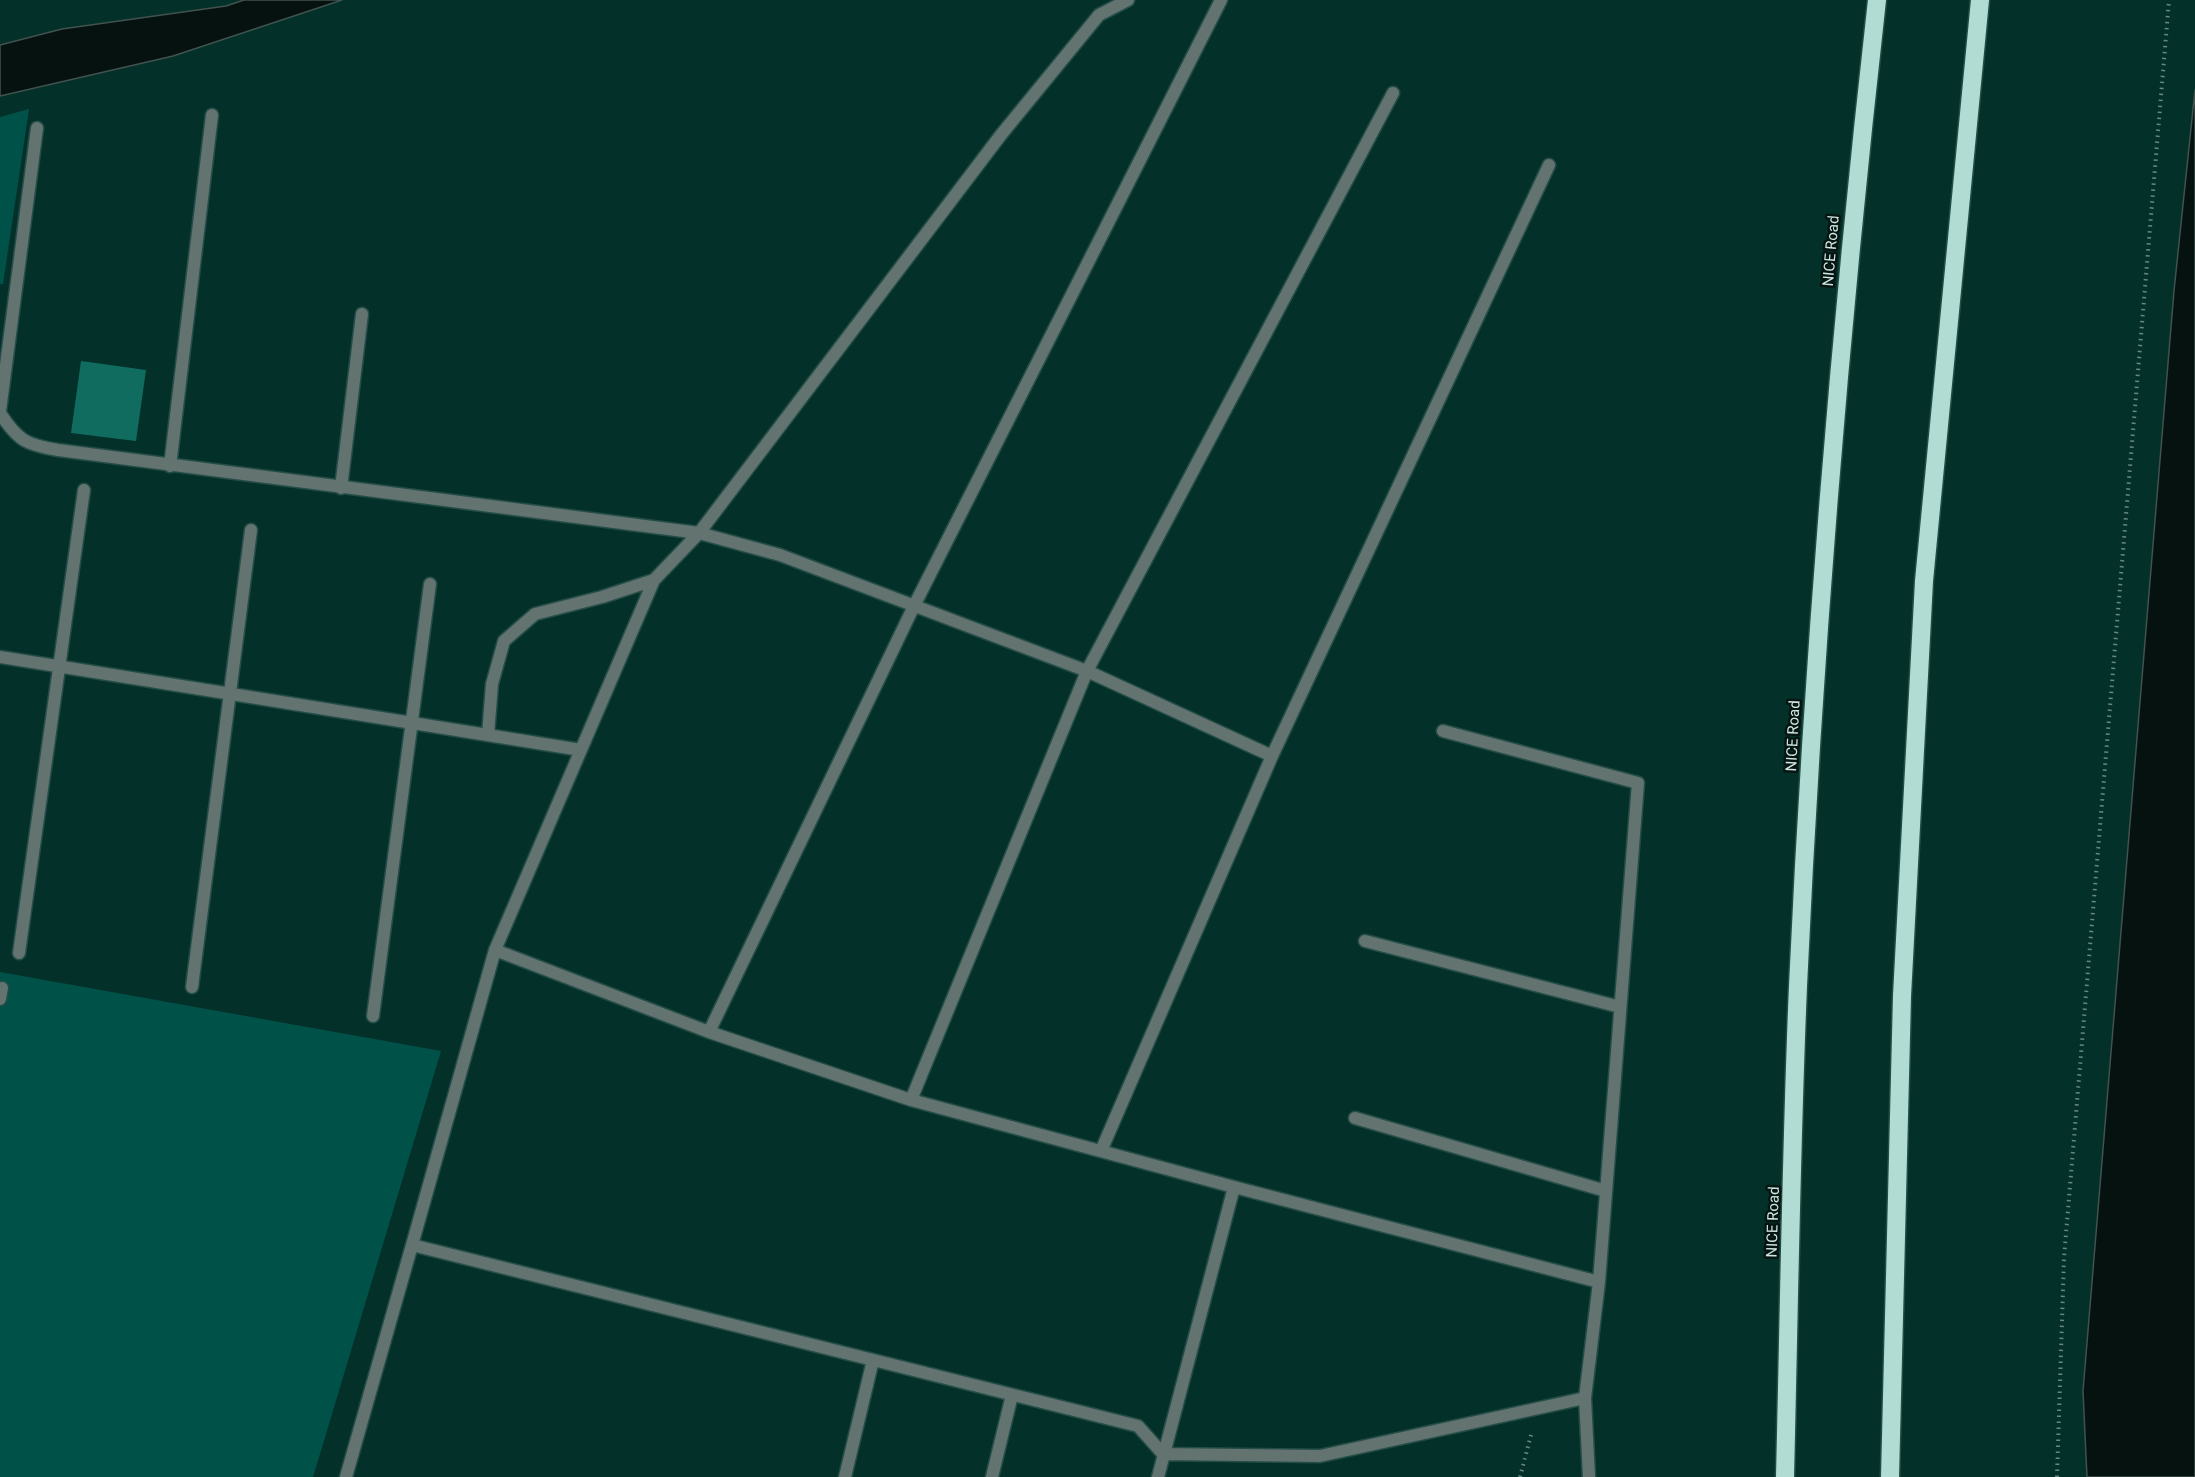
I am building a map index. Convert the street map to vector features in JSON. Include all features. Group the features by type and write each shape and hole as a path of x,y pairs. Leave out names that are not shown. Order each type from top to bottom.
{"highway":[{"name":"NICE Road","path":"1785,1477 1798,988 1821,588 1857,173 1877,0"},
{"path":"1890,1477 1902,996 1924,581 1980,0"}],"street":[{"path":"346,1477 495,950 654,580 699,533 1000,136 1099,15 1128,0"},
{"path":"709,1032 914,606 1221,0"},
{"path":"911,1100 1087,671 1393,93"},
{"path":"170,466 212,115"},
{"path":"37,128 0,412 12,433 29,445 170,466 699,533 780,555 1087,671 1272,756"},
{"path":"1101,1151 1272,756 1549,165"},
{"path":"341,488 362,314"},
{"path":"19,953 84,490"},
{"path":"192,987 251,530"},
{"path":"488,735 492,684 504,640 535,614 602,597 654,580"},
{"path":"373,1016 430,584"},
{"path":"0,657 581,750"},
{"path":"1443,731 1638,783 1599,1282 1585,1398 1589,1477"},
{"path":"1365,941 1620,1008"},
{"path":"495,950 709,1032 911,1100 1599,1282"},
{"path":"1355,1118 1606,1191"},
{"path":"1158,1477 1234,1187"},
{"path":"412,1245 1138,1426 1163,1454 1320,1456 1585,1398"},
{"path":"845,1477 873,1360"},
{"path":"992,1477 1012,1395"}],"path":[{"path":"2056,1477 2064,1257 2169,0"},
{"path":"1520,1477 1539,1408"}],"green space":[{"path":"29,109 3,284 0,284 0,117"},
{"path":"0,972 441,1051 313,1477 0,1477"}],"shaded area":[{"path":"244,0 342,0 173,56 0,96 0,45 62,29 226,6"},
{"path":"2195,90 2195,1477 2087,1477 2083,1391 2174,291"}],"building":[{"path":"81,361 146,370 136,441 71,433"}]}
